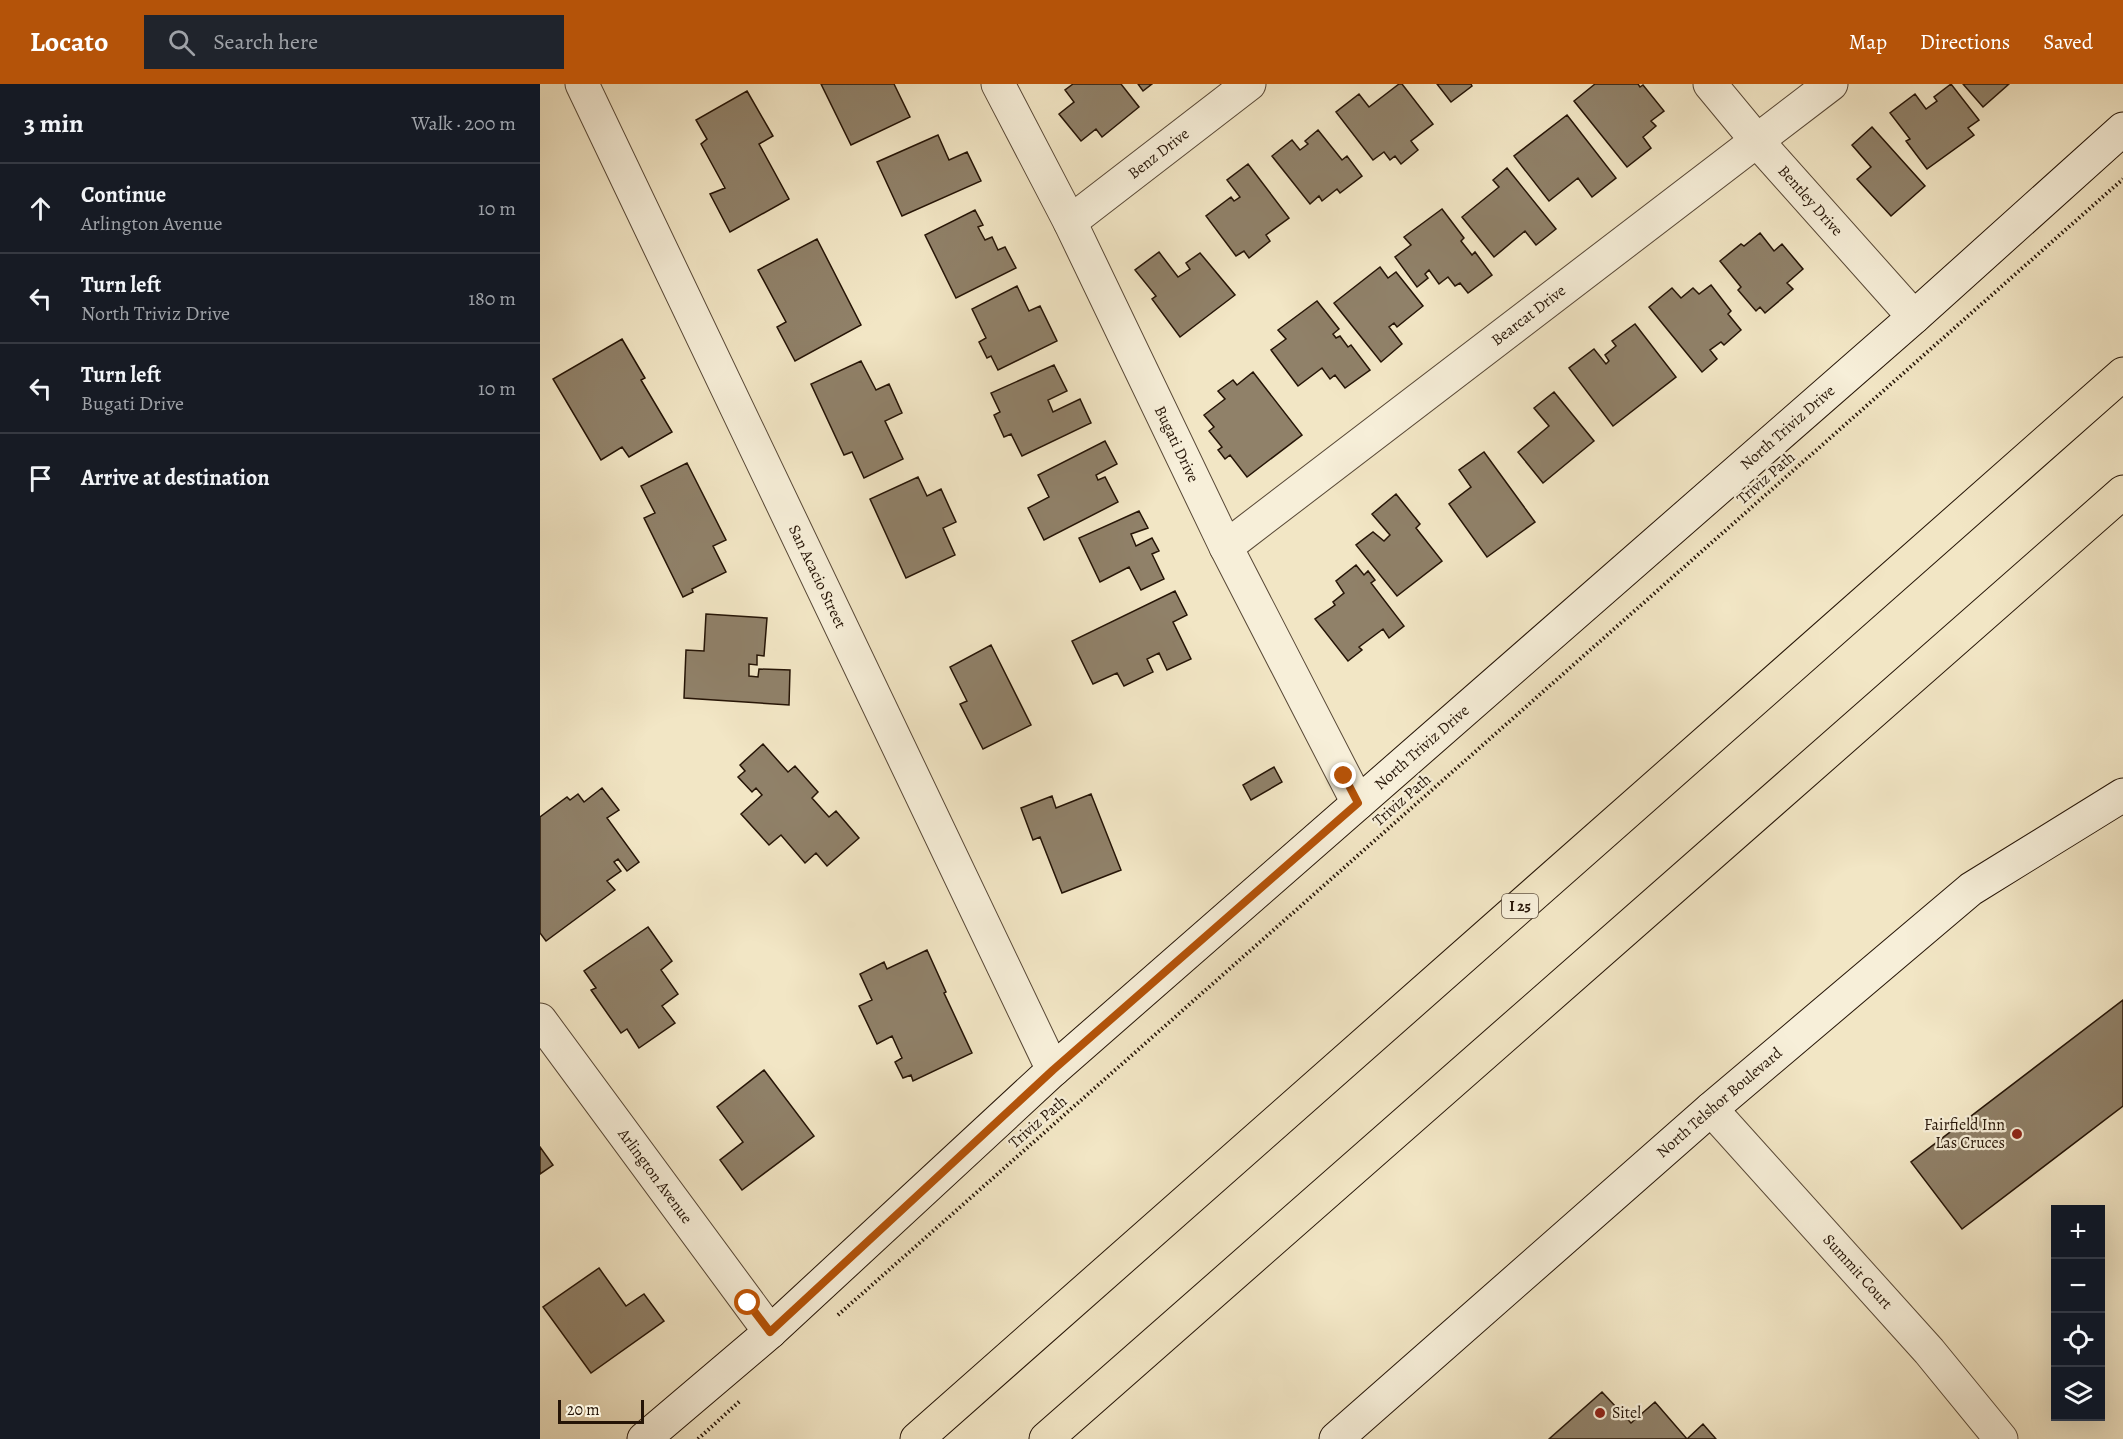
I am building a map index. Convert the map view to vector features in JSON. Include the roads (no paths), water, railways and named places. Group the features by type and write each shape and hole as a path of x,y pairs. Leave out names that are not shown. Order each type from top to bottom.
{"highway":[{"name":"I 25","path":"916,1439 2123,374"},
{"path":"1046,1439 2123,492"}],"street":[{"name":"San Acacio Street","path":"582,84 1053,1070"},
{"name":"Bugati Drive","path":"998,84 1070,222 1226,547 1358,803"},
{"name":"Benz Drive","path":"1070,222 1249,84"},
{"name":"Bentley Drive","path":"1710,84 1758,142 1914,317"},
{"name":"Bearcat Drive","path":"1226,547 1831,84"},
{"name":"North Triviz Drive","path":"644,1439 770,1332 1053,1070 1914,317 2123,129"},
{"name":"North Telshor Boulevard","path":"1336,1439 1711,1109 1971,889 2123,795"},
{"name":"Arlington Avenue","path":"540,1020 770,1332"},
{"name":"Summit Court","path":"1711,1109 1929,1351 2001,1439"}],"place":[{"name":"Fairfield Inn Las Cruces","path":"2017,1134"},
{"name":"Sitel","path":"1600,1413"}]}
